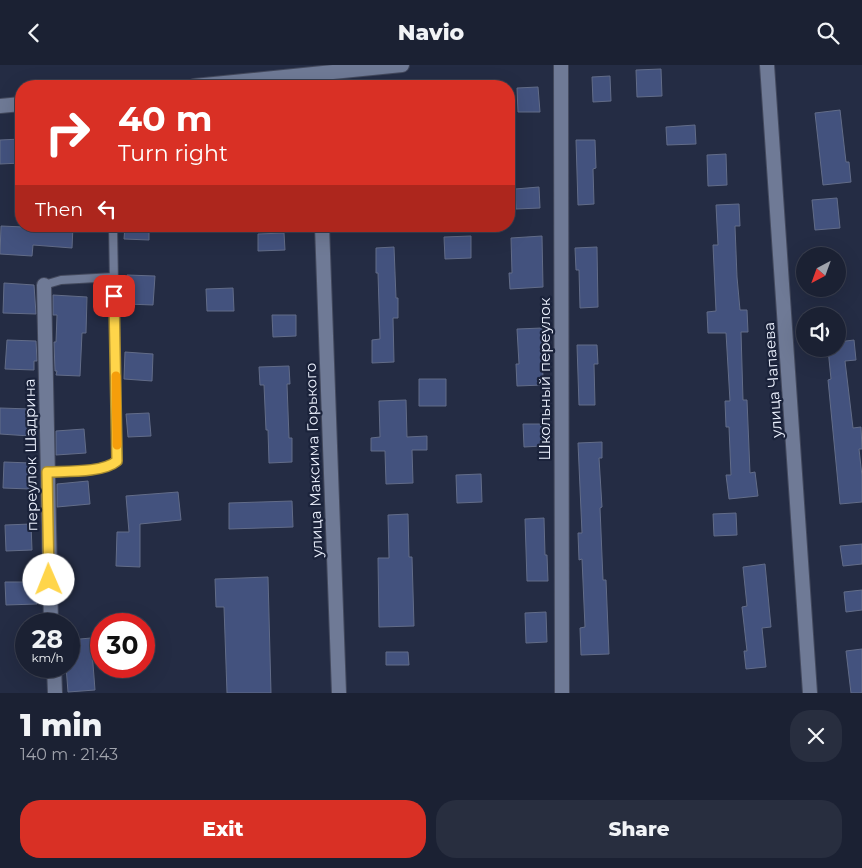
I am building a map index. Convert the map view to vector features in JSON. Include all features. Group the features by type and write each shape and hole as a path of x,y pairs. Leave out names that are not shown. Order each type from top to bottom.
{"street":[{"path":"261,80 402,65"},
{"name":"Школьный переулок","path":"561,65 562,693"},
{"name":"улица Чапаева","path":"767,65 810,693"},
{"path":"0,106 15,105"},
{"name":"улица Максима Горького","path":"322,232 339,693"},
{"name":"переулок Шадрина","path":"44,285 50,613"},
{"path":"54,678 55,693"}],"lane":[{"path":"47,472 96,469 113,465 117,461 113,232"},
{"path":"44,285 61,280 114,277"}],"building":[{"path":"661,69 662,96 637,97 636,70"},
{"path":"610,76 611,101 593,102 592,77"},
{"path":"538,87 540,112 518,112 517,88"},
{"path":"840,110 846,162 849,162 851,182 823,185 815,113"},
{"path":"695,125 696,144 667,145 666,127"},
{"path":"15,139 15,163 0,164 0,140"},
{"path":"576,140 595,140 596,168 593,169 594,204 578,205"},
{"path":"726,154 727,185 708,186 707,155"},
{"path":"539,187 540,208 516,209 515,189"},
{"path":"837,198 840,228 815,230 812,200"},
{"path":"739,204 740,226 735,226 737,277 740,310 747,310 748,332 741,332 743,400 747,400 750,473 755,472 758,496 729,499 726,475 731,475 729,427 726,427 725,401 730,401 726,333 708,333 707,312 716,311 713,245 718,245 716,205"},
{"path":"1,226 15,227 15,232 73,232 72,248 33,245 32,256 0,254"},
{"path":"125,232 149,232 149,240 124,239"},
{"path":"284,233 285,250 258,251 258,234"},
{"path":"471,236 471,258 445,259 444,237"},
{"path":"542,236 543,287 510,289 509,273 512,273 511,238"},
{"path":"394,247 398,318 393,318 394,362 372,363 372,340 380,339 376,248"},
{"path":"597,247 598,307 580,308 579,270 576,270 575,248"},
{"path":"127,275 155,276 153,305 126,304"},
{"path":"4,283 34,285 36,314 3,313"},
{"path":"233,288 234,311 207,311 206,289"},
{"path":"53,295 87,297 86,333 82,333 80,376 56,375 54,342 56,342 57,315 53,315"},
{"path":"272,315 296,315 296,336 273,337"},
{"path":"542,328 543,385 517,386 516,364 519,364 517,329"},
{"path":"7,340 36,341 37,361 34,361 34,370 5,369"},
{"path":"854,340 856,360 845,361 853,428 861,427 862,449 859,449 862,502 840,504 828,380 831,379 829,357 846,357 846,341"},
{"path":"577,345 597,345 598,364 594,364 595,405 579,405"},
{"path":"125,352 153,354 152,381 124,379"},
{"path":"289,366 290,384 287,384 289,438 292,438 292,462 269,463 264,385 260,385 259,367"},
{"path":"419,379 446,379 446,406 419,406"},
{"path":"406,400 407,437 427,436 427,450 412,450 413,483 386,484 385,451 371,451 371,438 380,437 379,401"},
{"path":"0,408 31,409 30,436 0,434"},
{"path":"149,413 151,436 128,437 126,414"},
{"path":"523,424 541,424 542,446 524,447"},
{"path":"84,429 86,453 56,455 56,431"},
{"path":"602,442 602,458 599,458 602,507 600,508 603,580 606,580 609,654 581,655 580,628 585,627 582,559 579,560 578,533 582,533 578,443"},
{"path":"4,462 31,463 30,489 3,488"},
{"path":"481,474 482,502 457,503 456,475"},
{"path":"88,481 90,504 57,507 57,484"},
{"path":"178,492 181,520 140,524 140,567 116,566 117,532 129,532 126,496"},
{"path":"292,501 293,527 229,529 229,503"},
{"path":"736,513 737,535 714,536 713,514"},
{"path":"408,514 409,557 412,557 414,626 379,627 378,558 389,558 388,515"},
{"path":"544,518 548,581 527,581 525,519"},
{"path":"31,524 32,550 6,551 5,525"},
{"path":"862,544 862,564 843,566 840,546"},
{"path":"765,564 771,627 762,628 766,667 746,669 744,651 747,651 742,607 747,606 743,567"},
{"path":"268,577 271,693 227,693 224,607 216,607 215,579"},
{"path":"5,582 36,582 37,604 6,605"},
{"path":"862,590 862,610 846,612 844,592"},
{"path":"546,612 547,642 526,643 525,613"},
{"path":"90,638 90,678 94,678 95,690 68,692 67,678 80,678 80,639"},
{"path":"862,649 862,693 851,693 846,651"},
{"path":"386,652 408,652 409,665 386,665"}],"slow traffic":[{"path":"116,376 117,445"}],"route":[{"path":"49,580 47,472 96,469 113,465 117,461 114,296"}]}
